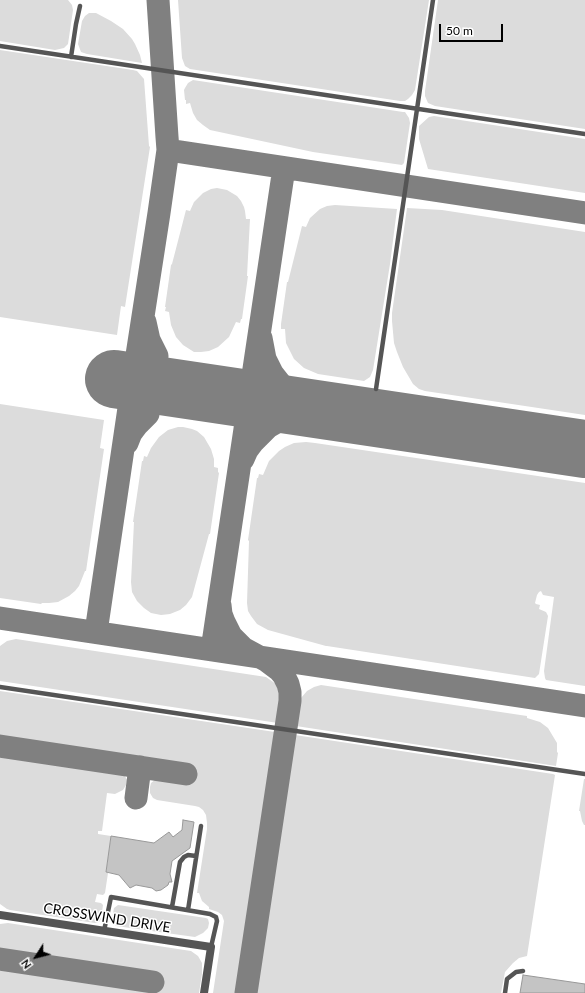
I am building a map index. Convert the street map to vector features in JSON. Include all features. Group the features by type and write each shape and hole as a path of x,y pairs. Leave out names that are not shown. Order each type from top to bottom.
{"street":[{"name":"CROSSWIND DRIVE","path":"0,915 211,947"},
{"path":"204,993 211,947"}],"lane":[{"path":"376,389 433,0"},
{"path":"71,57 80,6"},
{"path":"0,46 585,134"},
{"path":"0,687 585,774"},
{"path":"188,910 201,826"},
{"path":"172,907 180,862 188,855 196,856"},
{"path":"104,931 111,897 210,914 216,917 217,922 211,947"},
{"path":"504,993 506,979 516,972 523,971"}],"shaded area":[{"path":"0,0 68,0 72,5 73,10 68,44 64,48 55,50 0,41"},
{"path":"178,0 429,0 415,90 408,99 405,101 400,101 190,69 185,66 182,58"},
{"path":"438,0 585,0 585,129 435,106 428,103 425,96 425,91"},
{"path":"89,13 96,13 123,29 135,44 142,63 81,52 78,44 82,21"},
{"path":"0,50 133,70 137,71 144,79 150,147 125,307 121,306 117,335 0,317"},
{"path":"193,80 405,112 410,123 404,163 402,165 313,152 210,130 197,120 190,103 186,104 184,90 188,83"},
{"path":"434,116 585,139 585,193 428,169 419,139 419,126 429,117"},
{"path":"217,188 227,190 237,196 244,207 246,219 250,219 248,276 242,319 240,323 236,322 229,337 218,347 209,351 194,352 183,345 176,337 171,325 169,312 165,311 165,307 171,265 186,210 190,211 194,202 203,193"},
{"path":"335,205 397,209 373,370 370,377 364,381 318,374 304,368 294,359 286,343 285,329 281,329 287,282 302,226 306,227 310,218 320,209"},
{"path":"407,208 442,210 585,232 585,415 425,391 419,389 413,384 403,367 394,343 392,321"},
{"path":"0,404 104,420 100,448 104,449 86,571 75,591 58,602 41,604 0,598"},
{"path":"178,427 192,429 204,437 211,449 214,459 214,467 218,468 219,473 210,534 192,597 180,610 170,614 161,615 151,613 144,608 137,601 132,592 133,522 144,456 147,457 151,448 159,437 168,430"},
{"path":"306,442 585,483 585,686 546,680 545,678 544,671 554,597 543,595 541,591 537,595 535,603 540,605 539,609 546,612 548,616 539,674 535,678 326,646 268,630 257,624 248,611 247,603 248,540 257,478 259,474 263,475 269,461 279,451 294,443"},
{"path":"16,639 266,677 276,684 282,696 283,707 280,722 278,723 0,681 0,646 7,641"},
{"path":"321,685 527,716 527,718 540,722 548,728 557,743 558,753 556,766 296,726 294,724 296,709 301,698 307,691"},
{"path":"0,691 279,733 239,993 213,993 224,921 222,915 209,909 209,907 202,901 199,893 197,893 207,829 206,815 199,807 157,800 153,798 150,793 151,783 156,779 161,778 161,776 188,780 190,767 54,747 0,737"},
{"path":"295,735 555,775 527,956 519,958 505,972 501,993 254,993 292,736"},
{"path":"0,753 9,753 117,770 124,774 127,780 123,790 115,794 107,793 102,831 98,831 98,834 111,836 106,872 108,873 105,893 103,895 97,894 95,902 103,905 101,919 99,922 95,923 10,910 0,904"},
{"path":"585,779 585,825 579,811"},
{"path":"118,905 206,918 208,919 209,923 208,928 203,933 195,937 116,926 112,919 114,908"},
{"path":"8,923 191,951 198,956 202,963 199,993 0,993 0,965 157,989 159,975 0,951 0,924"}],"building":[{"path":"183,820 194,822 190,848 172,861 170,874 172,882 169,882 168,885 161,890 156,891 152,888 136,885 130,888 119,875 106,872 111,836 154,843 169,832 173,837 182,830"},
{"path":"523,975 585,984 585,993 520,993"}],"taxiway":[{"path":"96,632 168,150 158,0"},
{"path":"168,150 585,213"},
{"path":"212,650 284,168"},
{"path":"145,322 149,340 157,356"},
{"path":"261,338 265,359 272,373 283,387 304,402 325,409"},
{"path":"243,459 253,442 268,427 282,419 300,413 324,412 403,424"},
{"path":"127,443 131,433 148,414"},
{"path":"220,605 221,614 231,636 243,648 267,661 279,670 284,676 290,692 290,701 246,993"},
{"path":"0,618 585,706"},
{"path":"0,746 186,774"},
{"path":"136,798 140,767"},
{"path":"0,959 153,982"}],"runway":[{"path":"114,379 585,449"}]}
